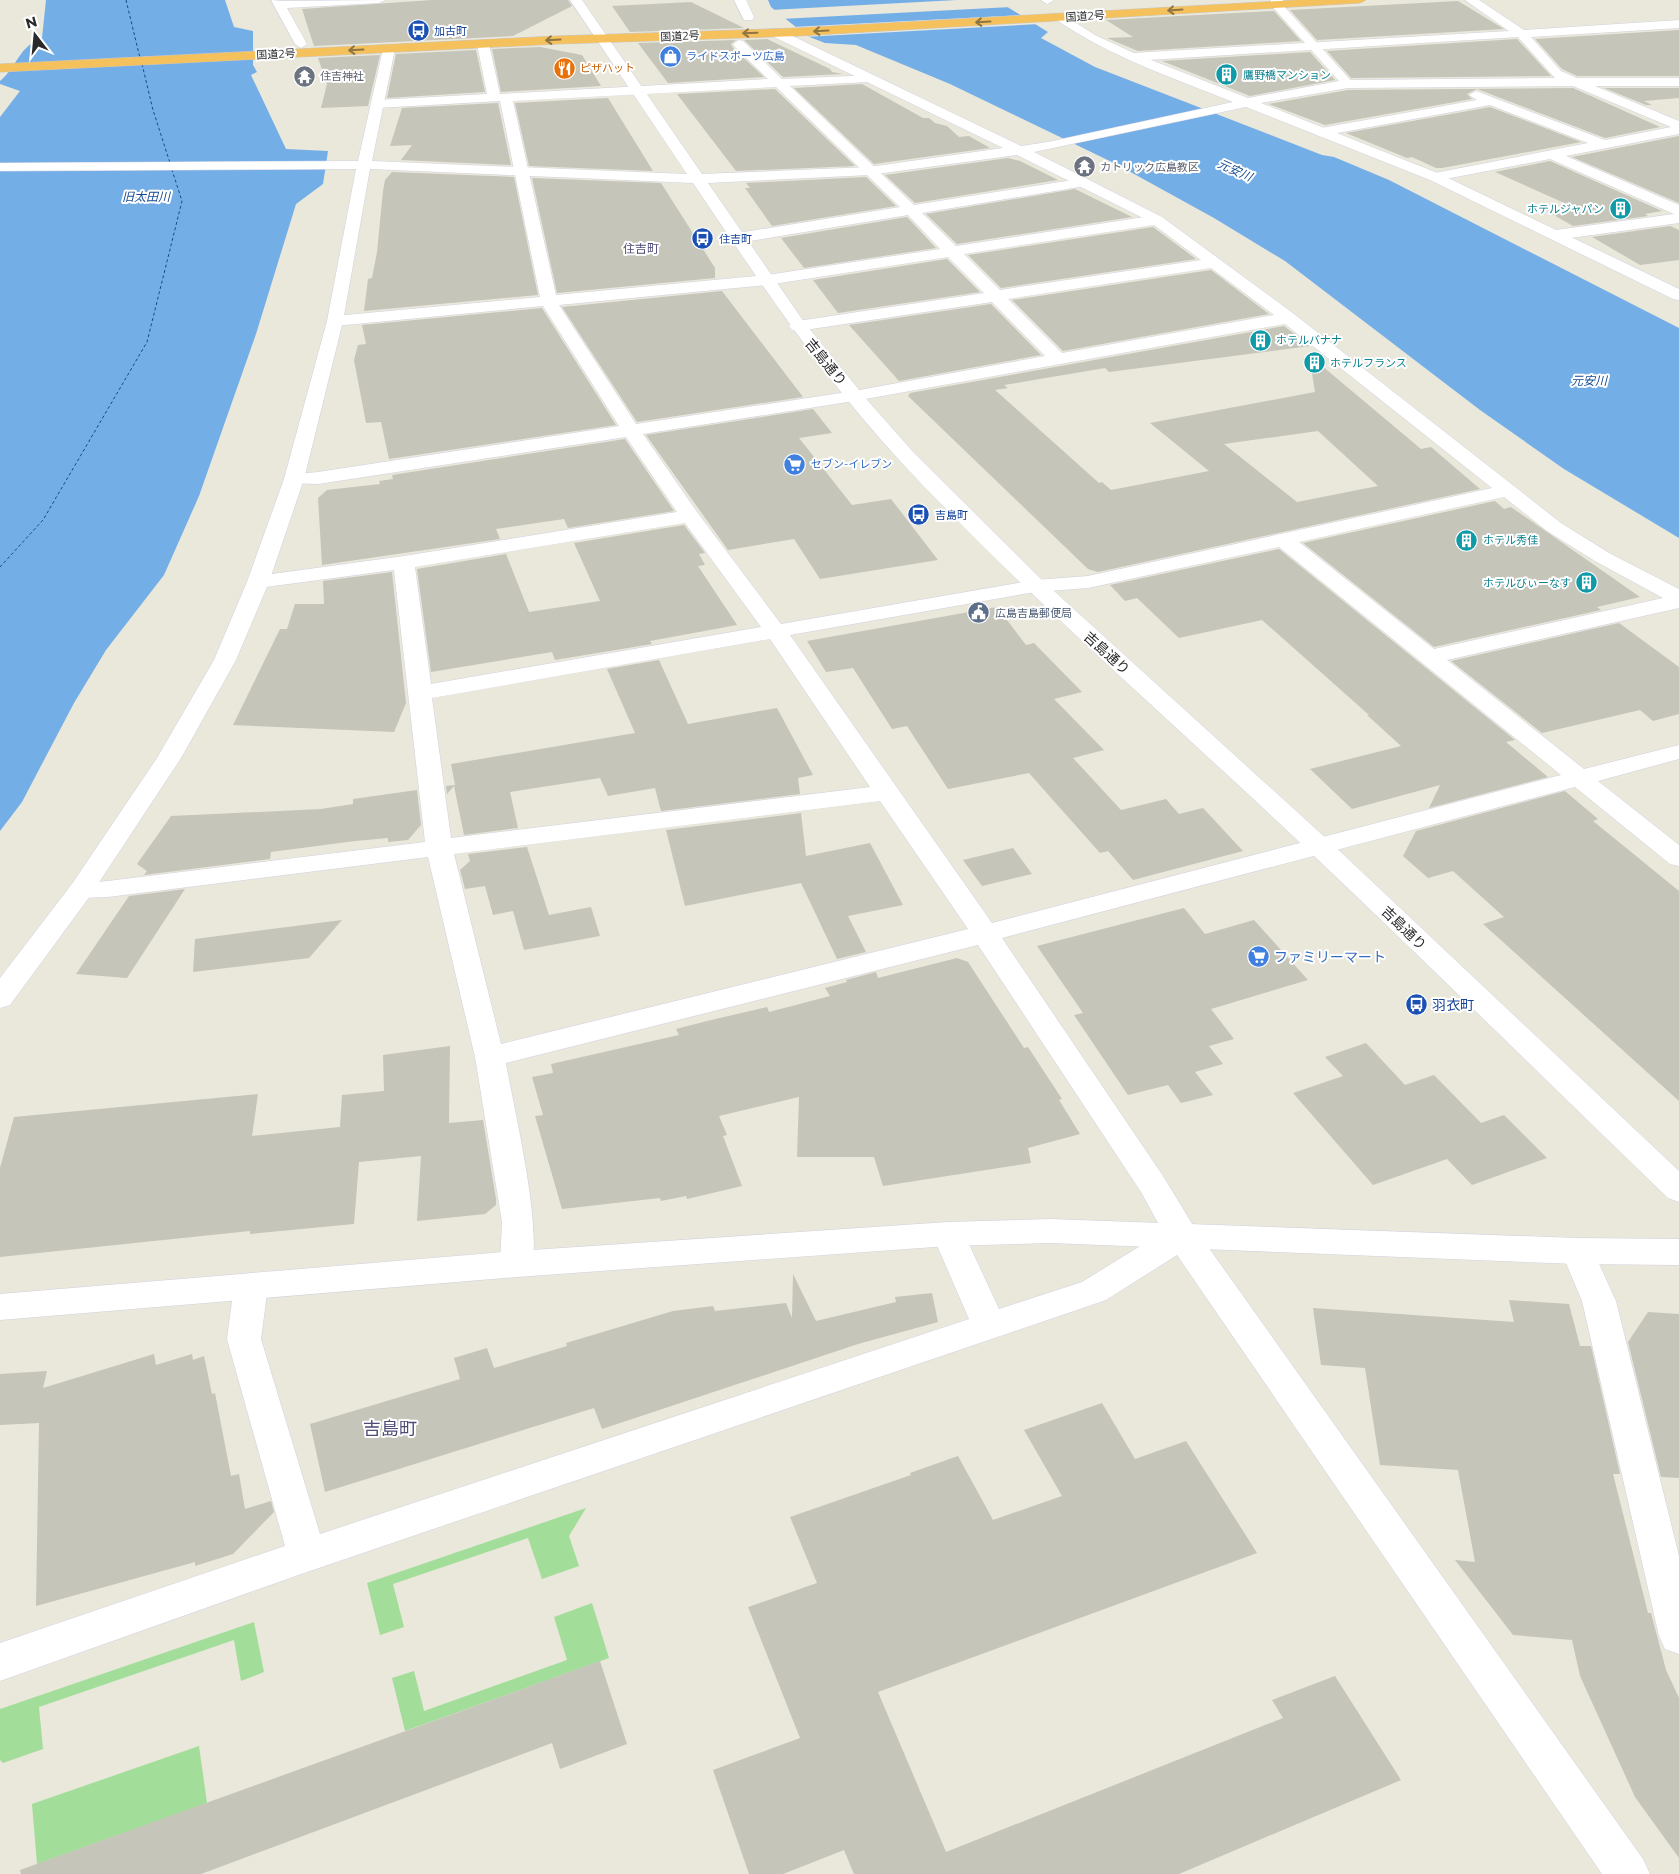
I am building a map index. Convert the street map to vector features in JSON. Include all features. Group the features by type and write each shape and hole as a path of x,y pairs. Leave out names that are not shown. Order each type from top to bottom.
{"highway":[{"name":"国道2号","path":"268,50 301,44 602,30 798,32 1032,20 1277,2 1360,0"},
{"name":"国道2号","path":"5,64 268,50 389,49 483,44 602,30"}],"street":[{"path":"301,44 278,2 379,0"},
{"name":"吉島通り","path":"576,0 602,30 637,91 798,326 854,396 907,457 1035,586 1320,846 1679,1190"},
{"path":"740,0 748,17"},
{"path":"1471,0 1521,33 1556,74 1570,82 1679,128"},
{"path":"1277,2 1348,84"},
{"path":"1062,18 1091,38 1132,57 1435,177 1679,295"},
{"path":"1132,57 1679,24"},
{"path":"774,32 1022,150 1157,220 1288,318 1554,527 1602,557 1679,600"},
{"path":"483,44 521,172 549,302 631,430 690,516 776,632 888,792 1152,1184 1182,1236 1628,1874"},
{"path":"740,44 912,211 1058,359"},
{"path":"0,998 81,890 173,750 224,660 258,582 294,479 335,321 389,49"},
{"path":"377,104 868,78"},
{"path":"1442,82 1602,144"},
{"path":"0,167 365,165 697,179 869,171 1022,150 1300,91 1348,84 1679,82"},
{"path":"1320,132 1492,101"},
{"path":"1435,177 1679,128"},
{"path":"1550,154 1679,211"},
{"path":"738,238 1085,182"},
{"path":"1556,235 1679,218"},
{"path":"335,321 766,280 1157,220"},
{"path":"798,326 1214,263"},
{"path":"294,479 318,478 854,396 1288,318"},
{"path":"420,693 1035,586 1088,582 1285,541 1506,491"},
{"path":"258,582 404,562 690,516"},
{"path":"1285,541 1679,858"},
{"path":"404,562 439,848 490,1058 518,1222 517,1264"},
{"path":"1430,657 1679,600"},
{"path":"490,1058 984,934 1679,752"},
{"path":"81,890 108,890 888,792"},
{"path":"0,1307 517,1264 948,1234 1050,1231 1577,1251 1679,1252"},
{"path":"948,1234 990,1326"},
{"path":"0,1662 306,1555 1094,1291 1182,1236"},
{"path":"1577,1251 1599,1301 1679,1636"},
{"path":"251,1286 244,1340 306,1555"}],"green space":[{"path":"586,1508 569,1536 579,1566 542,1579 528,1538 393,1584 404,1627 380,1635 367,1583"},
{"path":"592,1603 609,1658 405,1731 392,1678 414,1671 424,1711 567,1660 554,1617"},
{"path":"254,1622 264,1672 241,1681 234,1640 39,1707 43,1749 3,1763 0,1760 0,1709"},
{"path":"199,1746 207,1803 37,1864 32,1804"}],"water":[{"name":"旧太田川","path":"46,0 225,0 234,27 253,31 253,65 257,72 251,75 286,149 328,151 323,184 296,204 256,334 199,496 164,575 106,650 74,703 22,802 0,831 0,117 20,91 0,84 0,81 28,46 42,38"},
{"name":"元安川","path":"768,0 996,0 1048,32 1041,38 1095,67 1322,155 1334,157 1389,180 1679,328 1679,538 1564,469 1480,410 1285,261 1214,218 1116,164 950,84 856,45 825,43 807,36 771,7"}],"pier":[{"path":"957,0 1000,0 1011,7 781,19 770,10"},
{"path":"1025,15 1039,24 804,37 792,27"}],"building":[{"path":"432,0 568,0 572,6 513,36 314,46 302,9"},
{"path":"1458,1 1504,29 1317,40 1290,10"},
{"path":"691,2 744,28 630,32 612,6"},
{"path":"1274,11 1301,41 1138,51 1107,38 1133,37 1106,20"},
{"path":"1679,30 1679,76 1577,76 1562,69 1535,39"},
{"path":"767,39 830,69 832,72 843,74 783,77 744,40"},
{"path":"1517,39 1551,76 1351,78 1327,51"},
{"path":"736,40 731,44 733,48 764,77 668,83 638,43"},
{"path":"540,47 582,55 601,86 501,92 492,49"},
{"path":"476,50 485,92 387,98 396,54"},
{"path":"1310,52 1335,80 1250,96 1162,61"},
{"path":"380,55 368,106 321,108 327,84 318,58"},
{"path":"862,84 923,118 929,118 935,123 947,126 959,137 969,136 990,148 874,164 794,88"},
{"path":"1573,88 1660,127 1605,138 1477,89 1467,94 1472,99 1325,125 1269,104 1348,90"},
{"path":"1604,88 1679,88 1679,98 1644,101 1652,105 1646,105"},
{"path":"775,89 855,166 736,171 677,94"},
{"path":"608,98 653,171 529,166 515,103"},
{"path":"498,103 511,165 401,160 412,145 390,146 402,108"},
{"path":"1490,107 1581,142 1436,168 1412,157 1407,158 1346,133"},
{"path":"1679,136 1679,203 1572,157"},
{"path":"1008,158 1020,161 1058,180 915,203 885,175"},
{"path":"1550,161 1662,211 1645,214 1648,216 1573,226 1545,210 1571,206 1495,172"},
{"path":"392,172 514,177 538,295 364,311 368,279 372,278 377,252 385,180"},
{"path":"866,177 896,206 772,226 745,188 750,188 746,183"},
{"path":"532,178 661,183 715,268 715,278 557,293"},
{"path":"1075,189 1132,217 957,244 926,214"},
{"path":"907,217 936,248 804,268 781,238"},
{"path":"1670,226 1679,230 1679,260 1640,265 1592,237"},
{"path":"1153,227 1196,259 1001,288 968,255"},
{"path":"947,259 980,292 838,313 813,280"},
{"path":"1211,270 1269,314 1063,351 1012,300"},
{"path":"722,291 803,397 637,422 562,307"},
{"path":"991,304 1041,355 899,381 849,325"},
{"path":"542,308 616,425 389,459 381,422 366,423 354,360 358,345 366,344 362,325"},
{"path":"1284,326 1310,346 1109,372 1105,368 1004,385 1008,388 995,390 1099,483 1102,482 1111,490 1209,471 1150,423 1315,392 1309,355 1421,449 1431,447 1480,489 1098,572 1088,569 908,396 910,393","holes":["1318,431 1378,486 1297,502 1224,444"]},
{"path":"813,409 832,433 799,438 852,505 891,499 938,560 820,579 794,539 728,550 646,435"},
{"path":"625,439 674,511 568,528 564,519 496,529 500,539 322,565 318,498 327,490 380,484 379,481 393,479 392,475"},
{"path":"1495,501 1504,509 1511,507 1640,597 1597,607 1601,610 1434,647 1303,543"},
{"path":"684,525 705,553 699,554 705,565 698,566 737,625 650,641 652,644 555,660 552,652 431,672 417,569 506,554 529,612 600,601 574,543"},
{"path":"1279,549 1515,740 1506,742 1548,777 1429,808 1440,785 1352,809 1310,769 1401,746 1367,715 1369,715 1262,620 1179,638 1137,598 1125,601 1110,585"},
{"path":"392,572 406,703 394,732 233,725 280,629 287,629 295,604 324,604 323,581"},
{"path":"997,607 1026,645 1034,643 1082,692 1054,699 1104,750 1073,758 1121,810 1166,799 1179,814 1203,808 1243,851 1133,880 1108,851 1100,853 1029,773 948,789 907,726 892,729 853,668 826,672 807,641"},
{"path":"1619,623 1679,667 1679,714 1653,721 1640,710 1542,733 1451,661"},
{"path":"659,660 688,724 777,708 813,775 798,778 800,794 661,811 655,788 608,796 600,778 510,792 518,828 464,835 454,786 447,794 446,786 455,785 451,764 635,733 607,669"},
{"path":"417,790 421,825 408,840 388,842 388,838 271,852 270,859 144,875 147,871 137,864 171,816 321,809 353,804 353,799"},
{"path":"1565,791 1598,819 1593,821 1679,891 1679,1101 1483,924 1504,917 1453,871 1428,878 1403,856 1416,831"},
{"path":"801,813 806,856 870,843 903,905 848,916 866,952 837,959 801,883 685,906 666,830"},
{"path":"527,847 549,915 591,907 600,936 524,950 513,911 493,915 485,886 465,889 460,870 470,861 468,854"},
{"path":"1013,848 1032,874 982,886 963,860"},
{"path":"185,889 127,978 76,974 129,896"},
{"path":"1184,908 1205,934 1254,920 1308,980 1211,1009 1234,1039 1209,1046 1223,1064 1195,1072 1213,1095 1181,1103 1168,1085 1128,1095 1074,1015 1083,1013 1037,946"},
{"path":"342,920 309,958 193,972 195,939"},
{"path":"957,958 968,962 1024,1048 1028,1047 1062,1099 1059,1100 1080,1134 1028,1148 1031,1163 883,1186 874,1157 797,1157 799,1097 719,1116 727,1135 723,1136 742,1186 687,1199 686,1196 661,1201 660,1198 562,1209 535,1116 543,1115 532,1077 553,1073 551,1064 679,1035 676,1029 707,1021 767,1007 769,1012 830,996 825,988 876,972 878,978"},
{"path":"1366,1043 1405,1085 1434,1075 1481,1123 1504,1115 1547,1158 1472,1185 1447,1159 1373,1185 1293,1093 1343,1076 1325,1057"},
{"path":"450,1046 449,1123 483,1120 496,1199 496,1205 485,1214 417,1221 421,1156 359,1162 354,1224 250,1234 250,1231 0,1257 0,1168 14,1117 258,1094 252,1136 340,1127 342,1095 384,1091 383,1055"},
{"path":"793,1274 816,1321 896,1302 895,1297 932,1293 938,1322 858,1344 602,1429 594,1408 325,1492 310,1424 460,1379 454,1358 487,1348 494,1368 567,1346 566,1343 673,1311 713,1306 715,1311 786,1303 792,1318"},
{"path":"1509,1300 1569,1304 1580,1346 1591,1346 1620,1474 1613,1474 1648,1613 1651,1613 1666,1670 1679,1698 1679,1858 1635,1797 1580,1676 1572,1640 1513,1635 1455,1560 1475,1562 1458,1470 1380,1465 1365,1368 1321,1365 1313,1308 1514,1322"},
{"path":"1648,1312 1679,1314 1679,1478 1661,1477 1628,1342"},
{"path":"154,1354 156,1365 192,1354 193,1360 204,1356 212,1394 215,1393 231,1476 239,1474 245,1509 271,1501 274,1512 233,1554 195,1566 195,1562 36,1606 39,1423 0,1425 0,1374 47,1371 43,1388"},
{"path":"1102,1403 1135,1459 1186,1441 1257,1553 878,1692 946,1852 1283,1718 1272,1700 1335,1676 1401,1780 1179,1874 854,1874 844,1850 783,1874 749,1874 713,1770 800,1738 748,1607 817,1583 790,1517 911,1475 910,1473 958,1456 993,1520 1062,1496 1024,1430"},
{"path":"600,1661 627,1744 560,1769 552,1743 201,1874 21,1874 20,1870"}],"ferry route":[{"path":"126,0 140,58"},
{"path":"142,64 153,110 170,163"},
{"path":"0,567 43,520 147,342 182,201 172,170"}],"place":[{"name":"加古町","path":"418,31"},
{"name":"ライドスポーツ広島","path":"670,56"},
{"name":"ピザハット","path":"564,68"},
{"name":"鷹野橋マンション","path":"1227,75"},
{"name":"住吉神社","path":"304,76"},
{"name":"カトリック広島教区","path":"1084,167"},
{"name":"ホテルジャパン","path":"1620,209"},
{"name":"住吉町","path":"703,239"},
{"name":"ホテルバナナ","path":"1260,340"},
{"name":"ホテルフランス","path":"1314,363"},
{"name":"セブン-イレブン","path":"795,464"},
{"name":"吉島町","path":"919,515"},
{"name":"ホテル秀佳","path":"1467,540"},
{"name":"ホテルびぃーなす","path":"1587,583"},
{"name":"広島吉島郵便局","path":"979,613"},
{"name":"ファミリーマート","path":"1258,957"},
{"name":"羽衣町","path":"1416,1005"}],"district":[{"name":"住吉町","path":"641,248"},
{"name":"吉島町","path":"390,1429"}]}
